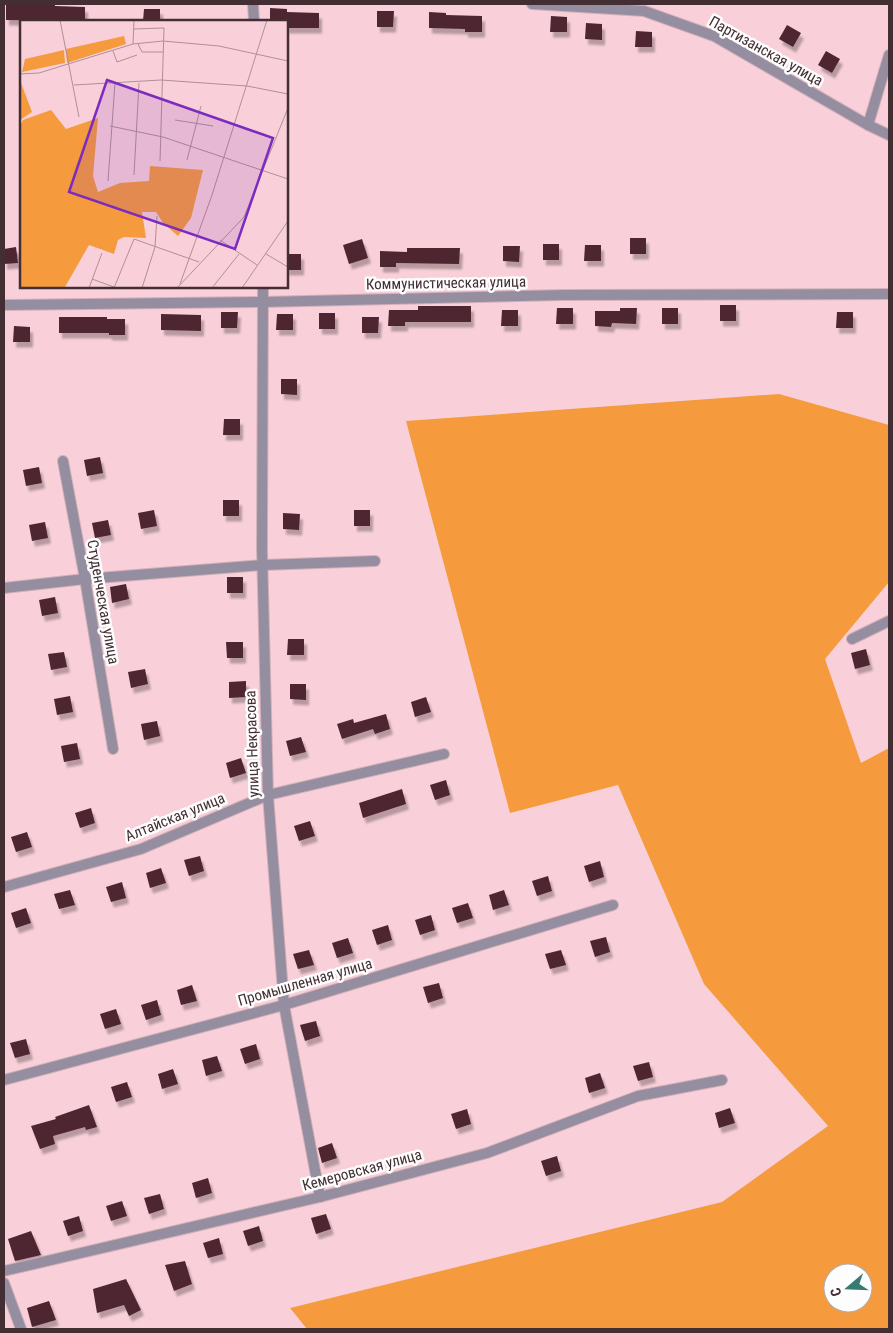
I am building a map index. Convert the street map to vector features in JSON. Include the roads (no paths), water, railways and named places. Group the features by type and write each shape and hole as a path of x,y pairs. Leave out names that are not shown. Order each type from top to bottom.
{"street":[{"path":"253,4 254,20"},
{"name":"Партизанская улица","path":"532,4 644,11 714,36 868,125 889,135"},
{"path":"868,125 889,55"},
{"name":"улица Некрасова","path":"263,288 263,565 268,795 284,1004 320,1197"},
{"name":"Коммунистическая улица","path":"4,305 263,302 564,295 889,294"},
{"name":"Студенческая улица","path":"63,461 113,749"},
{"path":"4,588 84,579 263,565 375,561"},
{"path":"852,639 889,621"},
{"name":"Алтайская улица","path":"4,887 141,849 268,795 444,754"},
{"name":"Промышленная улица","path":"4,1080 284,1004 613,905"},
{"name":"Кемеровская улица","path":"4,1271 320,1197 487,1154 638,1096 722,1080"},
{"path":"4,1283 21,1329"}]}
